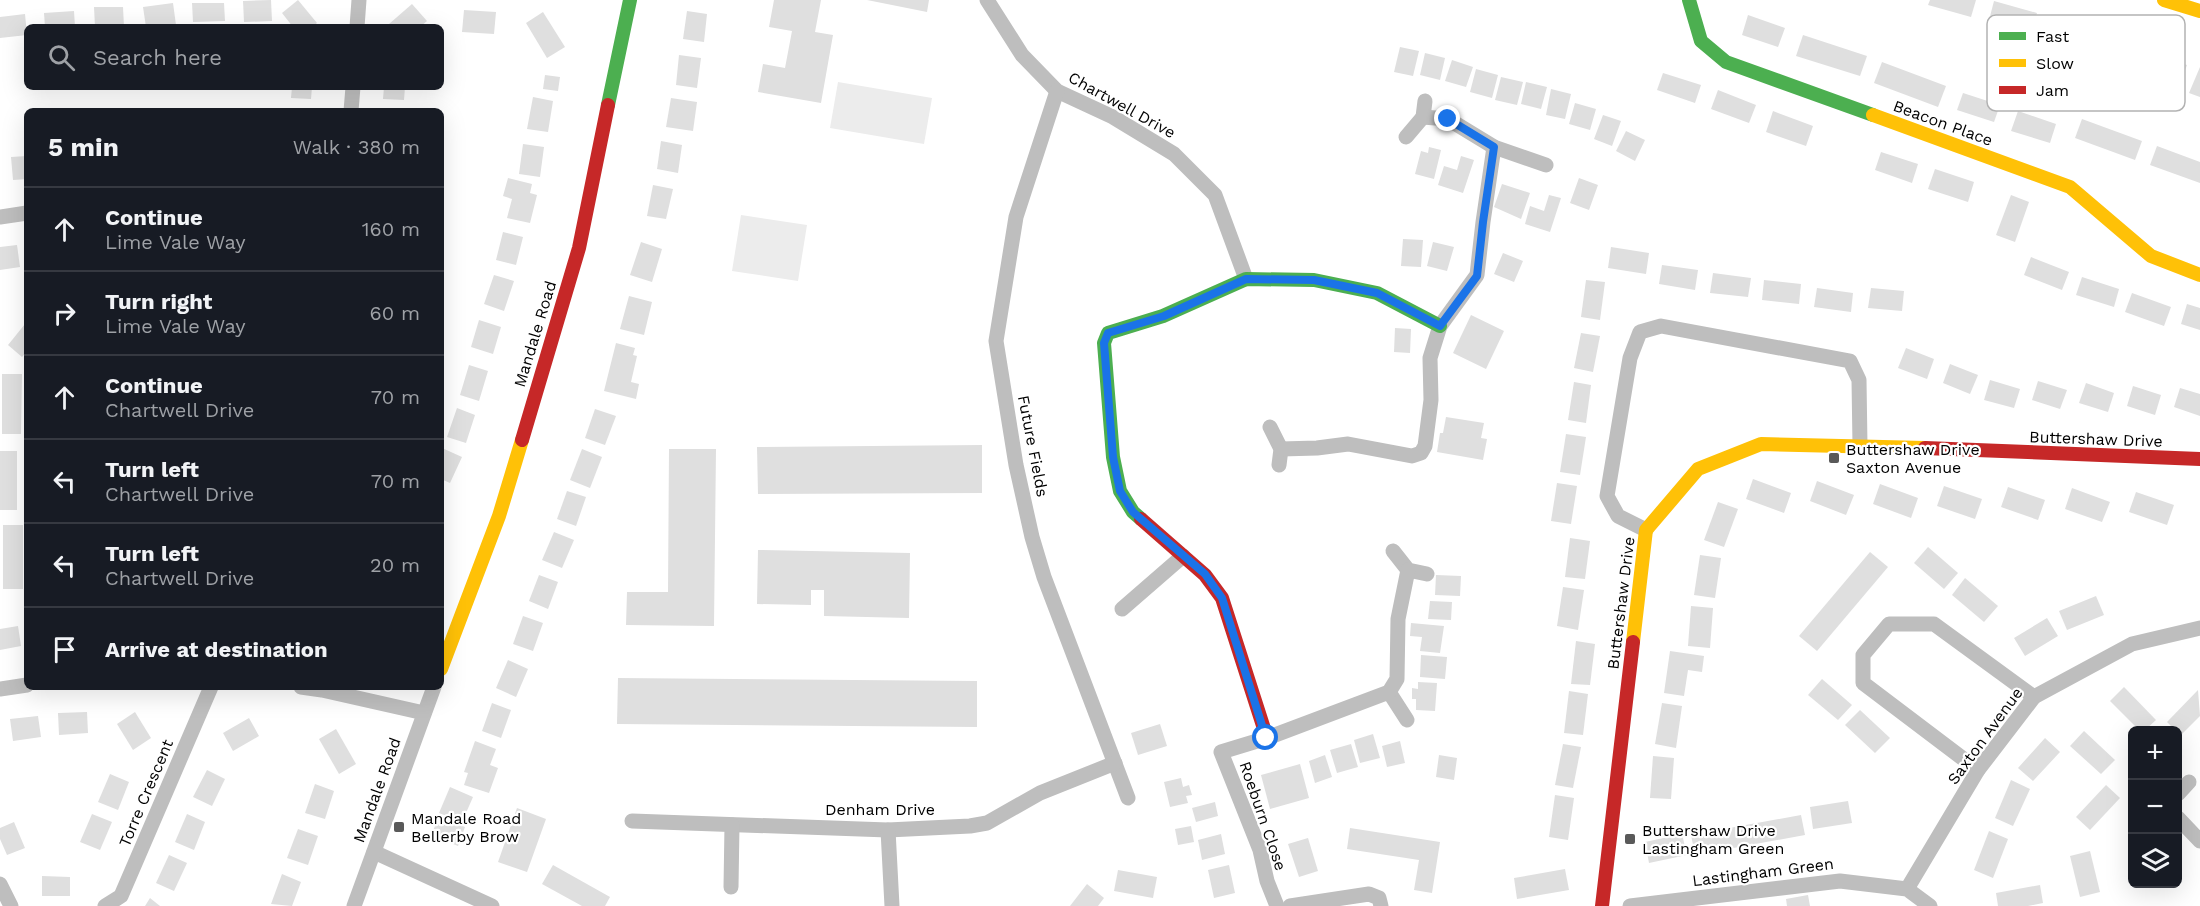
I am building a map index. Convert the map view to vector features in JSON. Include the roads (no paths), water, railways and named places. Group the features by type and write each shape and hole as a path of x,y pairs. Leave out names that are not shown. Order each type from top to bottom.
{"street":[{"path":"357,24 359,0"},
{"name":"Mandale Road","path":"444,661 499,516 579,248 628,0"},
{"name":"Chartwell Drive","path":"987,0 991,10 1022,55 1057,91 1113,117 1174,154 1215,195 1246,279"},
{"name":"Beacon Place","path":"1689,0 1701,41 1726,62 2070,187 2151,256 2200,275"},
{"path":"2164,0 2200,11"},
{"path":"351,108 353,90"},
{"name":"Future Fields","path":"1057,91 1017,217 996,341 1032,537 1044,577 1128,798"},
{"path":"1406,137 1423,117 1425,101"},
{"path":"1423,117 1448,119 1494,147 1546,165"},
{"path":"1270,427 1280,457 1317,448 1348,444 1412,456 1421,453 1425,446 1431,400 1430,358 1440,326 1477,276 1494,147"},
{"path":"0,217 24,213"},
{"path":"1266,738 1222,598 1205,574 1133,512 1120,491 1113,457 1104,343 1108,333 1164,316 1246,279 1314,280 1377,293 1440,326"},
{"path":"1646,530 1618,516 1607,496 1630,358 1640,332 1661,326 1850,361 1859,380 1860,446"},
{"name":"Buttershaw Drive","path":"1602,906 1646,530 1698,469 1761,444 2200,459"},
{"path":"1393,551 1408,570 1427,574"},
{"path":"1122,609 1183,556"},
{"path":"1407,720 1389,692 1396,679 1398,619 1408,570"},
{"path":"1978,770 1863,683 1863,654 1889,624 1934,624 2034,697"},
{"name":"Saxton Avenue","path":"1907,889 1978,770 2034,697 2132,644 2200,628"},
{"path":"0,689 24,685"},
{"name":"Torre Crescent","path":"105,906 121,896 210,690"},
{"path":"322,690 424,713"},
{"name":"Mandale Road","path":"354,906 433,690"},
{"name":"Roeburn Close","path":"1277,906 1267,881 1260,850 1221,752 1266,738 1389,692"},
{"name":"Denham Drive","path":"632,821 888,830 970,826 987,823 1040,793 1115,764"},
{"path":"2182,790 2189,782"},
{"path":"2182,822 2200,841"},
{"path":"731,887 732,825"},
{"path":"888,830 892,906"},
{"path":"374,852 492,906"},
{"name":"Lastingham Green","path":"1630,906 1840,881 1907,889 1930,906"},
{"path":"0,884 11,906"},
{"path":"1290,906 1369,894 1379,898 1381,906"}],"place":[{"name":"Buttershaw Drive Saxton Avenue","path":"1834,458"},
{"name":"Mandale Road Bellerby Brow","path":"399,827"},
{"name":"Buttershaw Drive Lastingham Green","path":"1630,839"}]}
